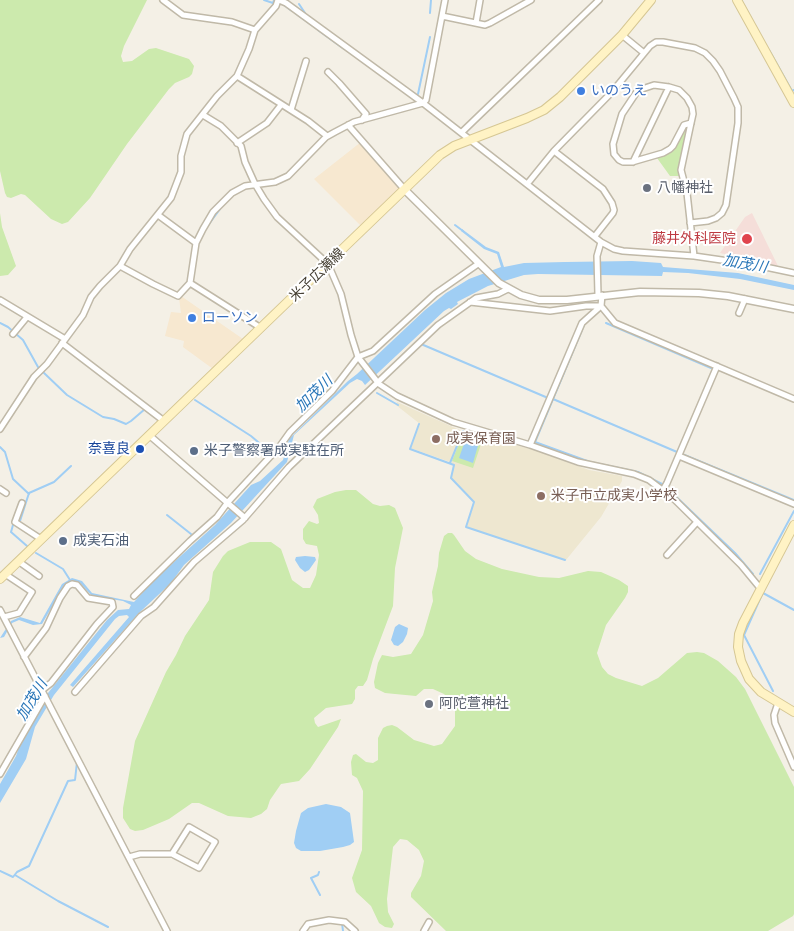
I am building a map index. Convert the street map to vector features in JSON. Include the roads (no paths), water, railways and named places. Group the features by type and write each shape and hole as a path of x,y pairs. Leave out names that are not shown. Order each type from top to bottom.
{"main road":[{"name":"米子広瀬線","path":"3,576 440,155 454,146 544,110 560,97 622,35 651,0"},
{"path":"737,0 793,98"},
{"path":"794,525 743,623 739,634 738,647 741,661 749,679 762,692 794,712"}],"street":[{"path":"163,0 183,15 232,22 255,30"},
{"path":"0,429 34,377 83,315 91,297 120,266 130,249 170,198 181,172 181,156 187,134 217,96 237,76 255,30 276,6 278,0 286,3 462,132 601,242 623,252 694,256 756,265 794,273"},
{"path":"120,266 178,296 190,283 196,243 213,212 238,189 255,184 275,182 288,176 327,136 348,125 423,103 426,100 444,0"},
{"path":"476,23 480,0"},
{"path":"442,16 484,25 531,0"},
{"path":"462,132 599,0"},
{"path":"622,35 644,53"},
{"path":"528,183 554,151 612,92 644,53 656,42 695,48 713,61 720,71 738,107 738,123 726,204 722,213 708,221 690,223"},
{"path":"291,110 306,60"},
{"path":"328,72 366,114 362,120"},
{"path":"237,76 252,84 327,136"},
{"path":"691,123 684,125 670,149 633,162 623,162 614,154 613,138 622,114 636,93 642,88 654,86 669,87 679,90 690,102 693,114 681,170 688,193 694,256"},
{"path":"633,162 669,87"},
{"path":"237,143 267,123 281,105"},
{"path":"203,115 221,126 242,149 245,162 255,184 277,217 328,264 341,294 358,357 377,382 393,394 453,422 530,445 578,462 634,474 649,480 663,490 697,522 741,565 760,588"},
{"path":"348,125 405,190 480,266 499,283 521,295 538,300 566,300 599,293 673,291 745,299 794,309"},
{"path":"554,151 602,189 612,204 613,213 594,236"},
{"path":"158,215 196,243"},
{"path":"601,242 597,256 601,306 615,322 794,399"},
{"path":"134,596 183,547 217,517 280,446 290,432 332,391 358,357 373,351 435,294 480,266"},
{"path":"190,283 261,328"},
{"path":"84,694 76,690 141,616 154,607 194,562 245,518 289,466 438,325 476,298 498,294 508,289"},
{"path":"739,313 745,299"},
{"path":"0,300 64,341 164,421"},
{"path":"470,302 550,311 601,306"},
{"path":"530,445 582,323 601,306"},
{"path":"13,334 27,317"},
{"path":"663,490 717,366"},
{"path":"149,434 245,518"},
{"path":"679,456 794,504"},
{"path":"0,489 6,493"},
{"path":"22,503 15,522 41,539"},
{"path":"667,555 697,522"},
{"path":"18,561 39,576"},
{"path":"3,576 32,592 18,613 4,617"},
{"path":"24,657 46,628 60,598 68,586 72,584 77,585 88,598 112,602 113,607 97,624 51,683 42,690"},
{"path":"0,610 167,931"},
{"path":"0,774 45,696"},
{"path":"778,703 774,711 775,724 794,767"},
{"path":"129,857 140,854 172,854 199,868 215,842 189,827 172,854"},
{"path":"303,931 308,924 329,920 345,922 354,931"},
{"path":"424,931 429,922"}],"water":[{"path":"462,229 486,247 499,252 504,267 524,263 632,261 661,263 663,267 738,273 794,285 794,290 740,279 688,273 663,272 662,276 538,274 524,275 488,286 457,302 458,304 444,311 365,385 357,379 350,383 294,435 287,462 231,523 184,565 171,583 139,613 73,687 70,685 129,617 127,615 119,616 115,619 54,695 35,727 26,759 0,803 0,784 16,756 22,738 48,693 107,620 118,610 129,609 131,605 123,601 92,596 80,583 72,581 64,586 42,624 33,625 19,620 12,623 4,637 0,638 11,621 20,617 40,623 62,584 72,578 82,581 92,593 134,602 154,580 215,525 251,485 260,481 283,460 289,439 425,310 446,293 469,279 501,267 497,254 484,249 461,231"},
{"path":"466,438 479,442 473,463 459,458"},
{"path":"296,557 315,557 316,560 309,570 305,572 295,560"},
{"path":"399,624 408,628 403,642 398,646 394,645 391,640 395,627"},
{"path":"326,804 341,807 350,813 354,842 343,847 320,851 301,851 296,848 294,843 301,813 308,808"}],"waterway":[{"path":"264,0 273,3 274,0"},
{"path":"430,13 431,0"},
{"path":"741,0 751,18"},
{"path":"299,4 305,13"},
{"path":"284,5 292,11"},
{"path":"295,13 317,29"},
{"path":"318,30 344,49"},
{"path":"418,94 430,37"},
{"path":"769,50 792,91 794,90"},
{"path":"209,224 220,209"},
{"path":"455,225 463,231"},
{"path":"0,323 8,327 23,340 38,367"},
{"path":"606,323 711,368"},
{"path":"535,442 584,325"},
{"path":"421,344 548,398"},
{"path":"43,372 67,395 103,417 126,424 145,409"},
{"path":"377,393 398,405"},
{"path":"553,399 677,452"},
{"path":"195,400 251,436 271,453"},
{"path":"419,424 410,449 454,465 451,478 474,502 466,527 565,560"},
{"path":"450,463 463,431"},
{"path":"535,442 590,462 638,472 662,484"},
{"path":"0,447 5,452 13,479 29,494"},
{"path":"682,454 794,500"},
{"path":"20,521 29,493 54,482 71,466"},
{"path":"667,488 735,553 753,574"},
{"path":"760,574 794,511"},
{"path":"167,515 191,534"},
{"path":"13,525 11,532 27,546"},
{"path":"36,553 63,569 70,580"},
{"path":"763,592 744,635 773,691"},
{"path":"763,593 794,610"},
{"path":"0,871 13,877 17,872 29,866 68,781 75,780 77,762"},
{"path":"319,872 318,875 311,878 320,895"},
{"path":"15,875 58,901 108,927"},
{"path":"342,923 343,931"}],"place":[{"name":"いのうえ","path":"581,91"},
{"name":"八幡神社","path":"647,188"},
{"name":"藤井外科医院","path":"747,239"},
{"name":"ローソン","path":"192,318"},
{"name":"成実保育園","path":"436,439"},
{"name":"奈喜良","path":"140,449"},
{"name":"米子警察署成実駐在所","path":"194,451"},
{"name":"米子市立成実小学校","path":"541,496"},
{"name":"成実石油","path":"63,541"},
{"name":"阿陀萱神社","path":"429,704"}],"water label":[{"name":"加茂川","path":"745,264"},
{"name":"加茂川","path":"314,394"},
{"name":"加茂川","path":"32,700"}]}
